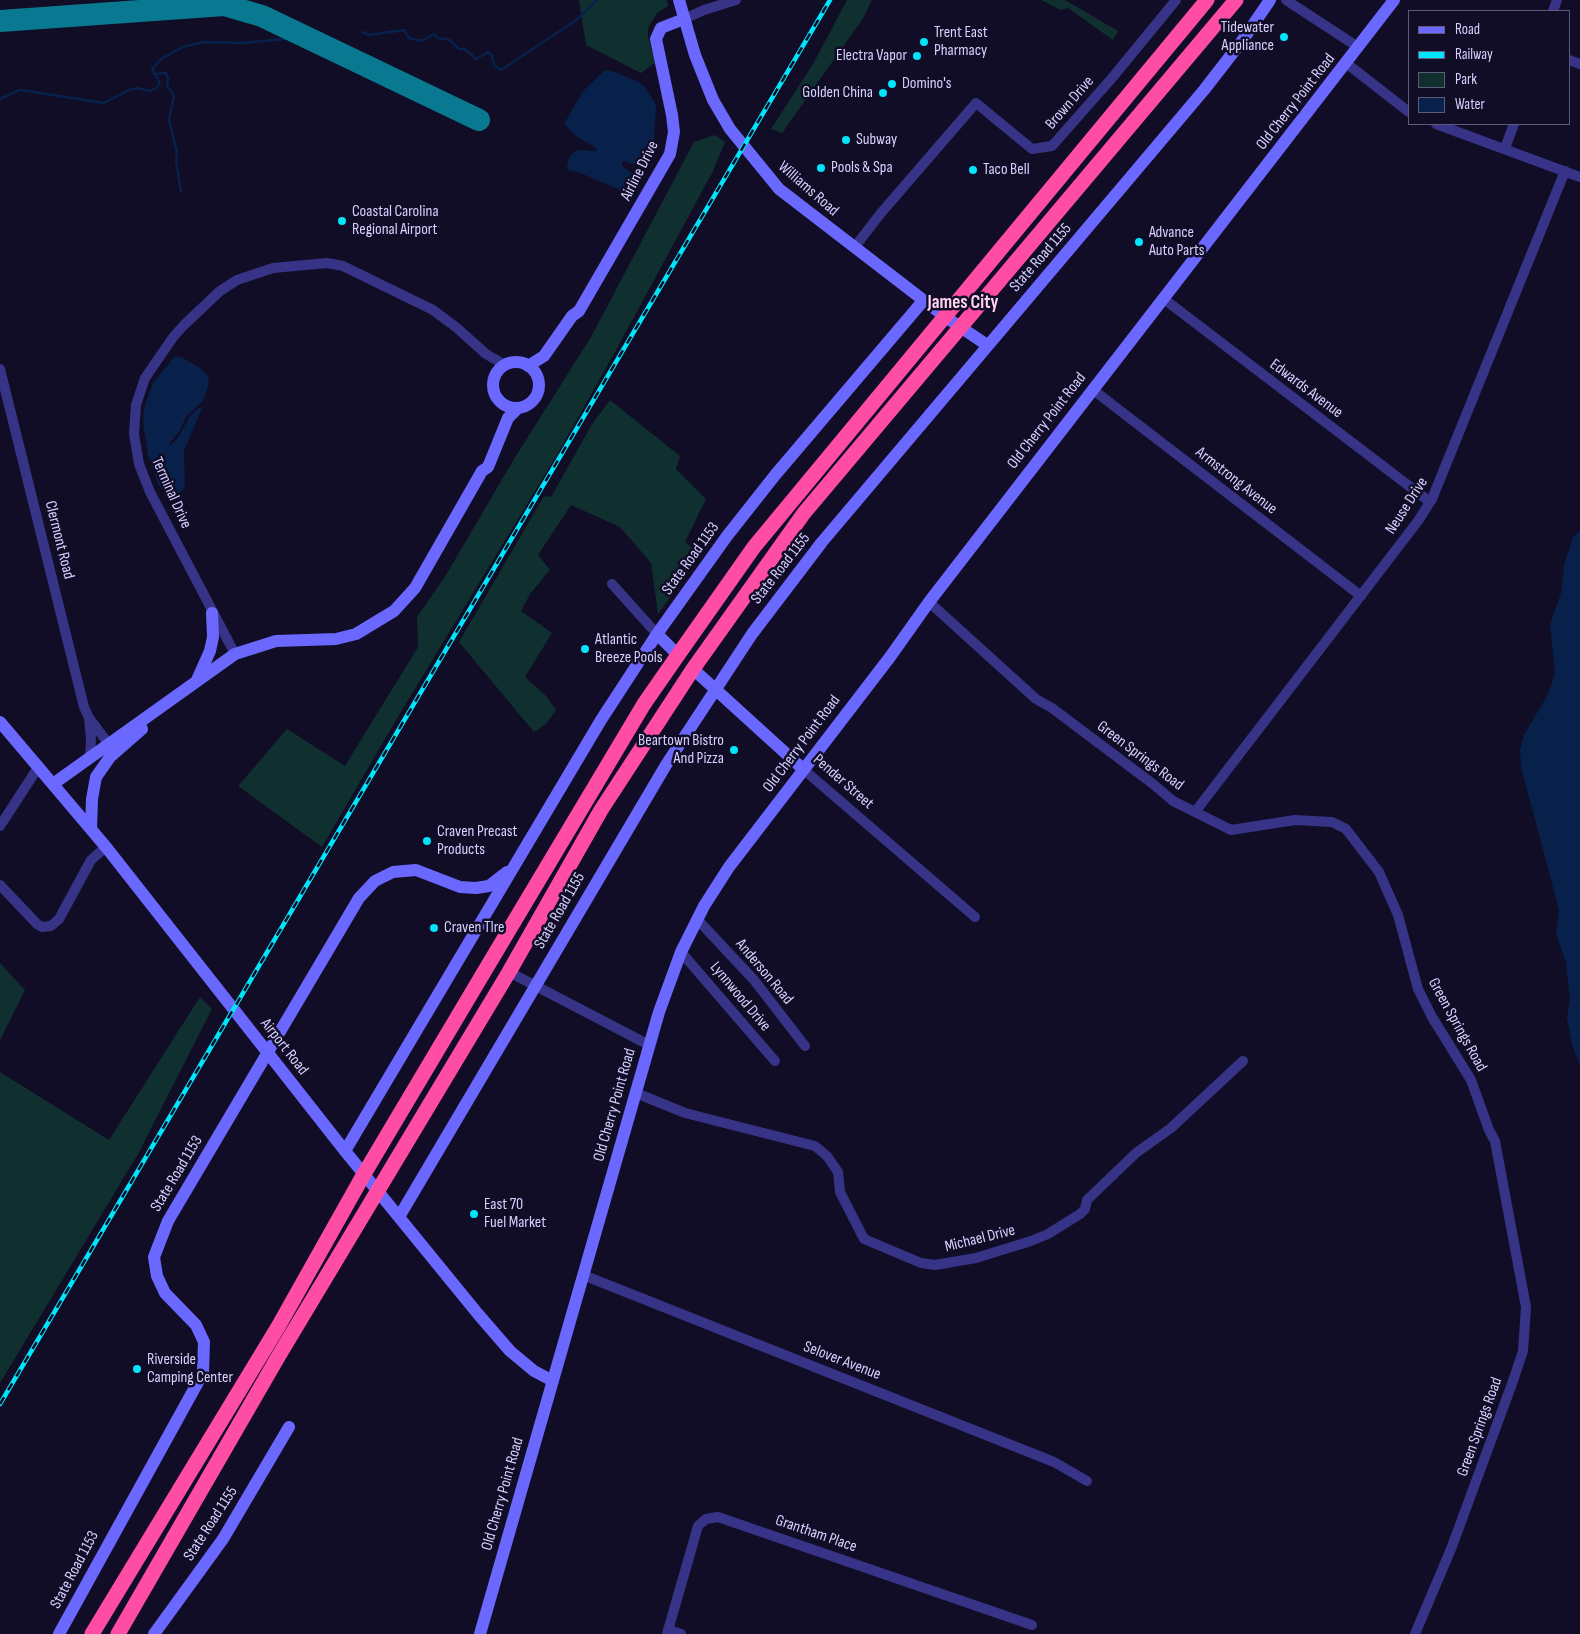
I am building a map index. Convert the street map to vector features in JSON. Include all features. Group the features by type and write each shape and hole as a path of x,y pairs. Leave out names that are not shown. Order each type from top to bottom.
{"highway":[{"path":"92,1634 278,1327 364,1174 639,713 678,655 754,547 1207,0"},
{"path":"118,1634 278,1357 509,972 602,810 693,669 804,513 1236,2"}],"street":[{"name":"Williams Road","path":"679,0 703,78 730,128 779,189 924,301 960,328 987,345"},
{"path":"684,19 704,10 736,0"},
{"name":"Brown Drive","path":"854,248 880,213 976,103 1032,150 1052,146 1112,78 1176,0"},
{"name":"State Road 1155","path":"399,1217 660,774 714,690 783,592 822,542 987,345 1204,90 1242,41 1270,0"},
{"path":"1286,0 1358,47"},
{"name":"Old Cherry Point Road","path":"480,1634 649,1045 682,952 697,919 729,867 890,657 929,602 1394,0"},
{"name":"Airline Drive","path":"579,311 670,154 674,132 672,115 656,40 661,28 684,19"},
{"path":"1346,63 1408,111"},
{"path":"1439,125 1580,177"},
{"path":"1505,148 1514,125"},
{"name":"Neuse Drive","path":"1195,812 1361,596 1430,502 1471,408 1565,171"},
{"name":"Terminal Drive","path":"236,654 212,613 150,492 139,464 134,434 136,405 145,378 174,336 220,290 237,280 273,268 314,263 343,266 440,314 486,354 505,365 517,362 528,366"},
{"name":"Edwards Avenue","path":"1164,299 1430,502"},
{"name":"State Road 1153","path":"345,1151 614,699 657,634 726,536 769,482 924,301"},
{"path":"53,784 108,743 236,654 276,641 319,640 356,634 394,611 415,588 482,472 488,467 508,418 518,408 531,402 539,389 538,381 528,366 544,356 572,316 579,311"},
{"path":"538,381 543,370 579,320 579,311"},
{"path":"505,365 499,370 493,383 496,396 505,406 518,408"},
{"name":"Clermont Road","path":"0,369 89,718 92,740 90,757"},
{"name":"Armstrong Avenue","path":"1092,389 1361,596"},
{"path":"482,472 481,464 501,415 500,402"},
{"path":"612,584 678,655"},
{"name":"Green Springs Road","path":"929,602 1036,699 1153,784 1173,802 1231,830 1282,821 1308,820 1332,822 1346,829 1379,872 1398,915 1418,989 1432,1017 1472,1080 1489,1130 1495,1140 1526,1307 1523,1351 1451,1550 1415,1634"},
{"path":"198,680 210,651 213,637 212,613"},
{"name":"Pender Street","path":"693,669 803,769 975,917"},
{"path":"91,829 93,788 102,766 154,718 162,705"},
{"name":"Clermont Road","path":"89,718 108,743"},
{"name":"Airport Road","path":"0,722 106,847 345,1151 510,1351 534,1371 553,1381"},
{"path":"0,826 39,766"},
{"path":"0,885 37,924 42,927 51,926 59,919 91,860 106,847"},
{"name":"State Road 1153","path":"59,1634 203,1373 204,1342 196,1325 165,1293 157,1276 154,1257 168,1221 359,898 375,881 393,872 416,870 460,887 476,888 489,886 505,875 519,860"},
{"name":"Anderson Road","path":"697,919 754,980 805,1046"},
{"name":"Lynnwood Drive","path":"682,952 775,1061"},
{"path":"509,972 649,1045"},
{"name":"Michael Drive","path":"636,1093 685,1114 815,1146 827,1156 838,1172 840,1192 864,1239 921,1263 935,1265 976,1258 1031,1240 1048,1234 1074,1218 1085,1209 1087,1200 1136,1153 1171,1128 1243,1060"},
{"name":"Selover Avenue","path":"583,1275 1054,1462 1087,1481"},
{"name":"State Road 1155","path":"154,1634 223,1539 289,1427"},
{"name":"Grantham Place","path":"668,1632 698,1526 706,1519 718,1517 1032,1625"},
{"path":"668,1632 681,1634"}],"green space":[{"path":"579,0 667,0 668,6 657,13 648,28 648,36 655,63 641,73 586,45"},
{"path":"847,0 872,0 864,17 782,133 771,129 813,64"},
{"path":"1041,0 1065,0 1118,31 1113,40 1068,8 1061,10"},
{"path":"715,135 725,142 712,173 615,352 558,453 396,720 322,847 238,786 287,729 345,766 418,647 417,617 446,575 514,459 591,337 694,142"},
{"path":"610,400 680,456 676,469 706,499 685,542 701,554 658,614 651,563 620,527 571,505 538,555 550,570 530,594 521,611 552,633 525,677 546,696 556,710 546,724 534,732 459,642 544,496 551,497 592,424"},
{"path":"0,963 25,990 0,1040"},
{"path":"200,997 212,1009 138,1154 0,1383 0,1072 109,1140"}],"water":[{"path":"605,70 637,81 646,88 656,105 654,140 639,167 626,161 622,162 622,166 633,174 624,188 620,190 578,172 570,171 567,168 569,157 577,150 597,151 596,148 576,136 564,124 583,91"},
{"path":"174,357 181,357 200,368 208,376 209,383 203,401 186,417 179,432 169,444 171,445 178,438 190,416 199,408 202,408 184,451 185,487 178,494 173,495 162,490 158,484 148,455 143,422 144,408 153,383"},
{"path":"1580,531 1580,1065 1572,1045 1567,1018 1570,1000 1566,963 1556,933 1559,910 1521,767 1520,749 1524,735 1547,696 1555,674 1550,624 1561,593 1564,565 1573,537"}],"waterway":[{"path":"362,32 369,35 404,30 409,38 422,41 434,34 438,38 450,40 459,49 465,49 476,59 488,52 492,56 494,65 501,70 575,21 597,0"},
{"path":"0,99 20,90 104,103 129,90 137,88 150,91 156,88 160,83 152,69 161,59 183,47 203,42 242,43 295,38"},
{"path":"155,74 166,73 168,79 167,86 174,95 169,120 177,153 176,160 181,192"}],"taxiway":[{"path":"0,21 224,5 262,16 479,120"}],"railway":[{"path":"0,1404 830,0"}],"place":[{"name":"Tidewater Appliance","path":"1284,37"},
{"name":"Trent East Pharmacy","path":"924,42"},
{"name":"Electra Vapor","path":"917,56"},
{"name":"Domino's","path":"892,84"},
{"name":"Golden China","path":"883,93"},
{"name":"Subway","path":"846,140"},
{"name":"Pools & Spa","path":"821,168"},
{"name":"Taco Bell","path":"973,170"},
{"name":"Coastal Carolina Regional Airport","path":"342,221"},
{"name":"Advance Auto Parts","path":"1139,242"},
{"name":"Atlantic Breeze Pools","path":"585,649"},
{"name":"Beartown Bistro And Pizza","path":"734,750"},
{"name":"Craven Precast Products","path":"427,841"},
{"name":"Craven TIre","path":"434,928"},
{"name":"East 70 Fuel Market","path":"474,1214"},
{"name":"Riverside Camping Center","path":"137,1369"}],"district":[{"name":"James City","path":"963,303"}]}
